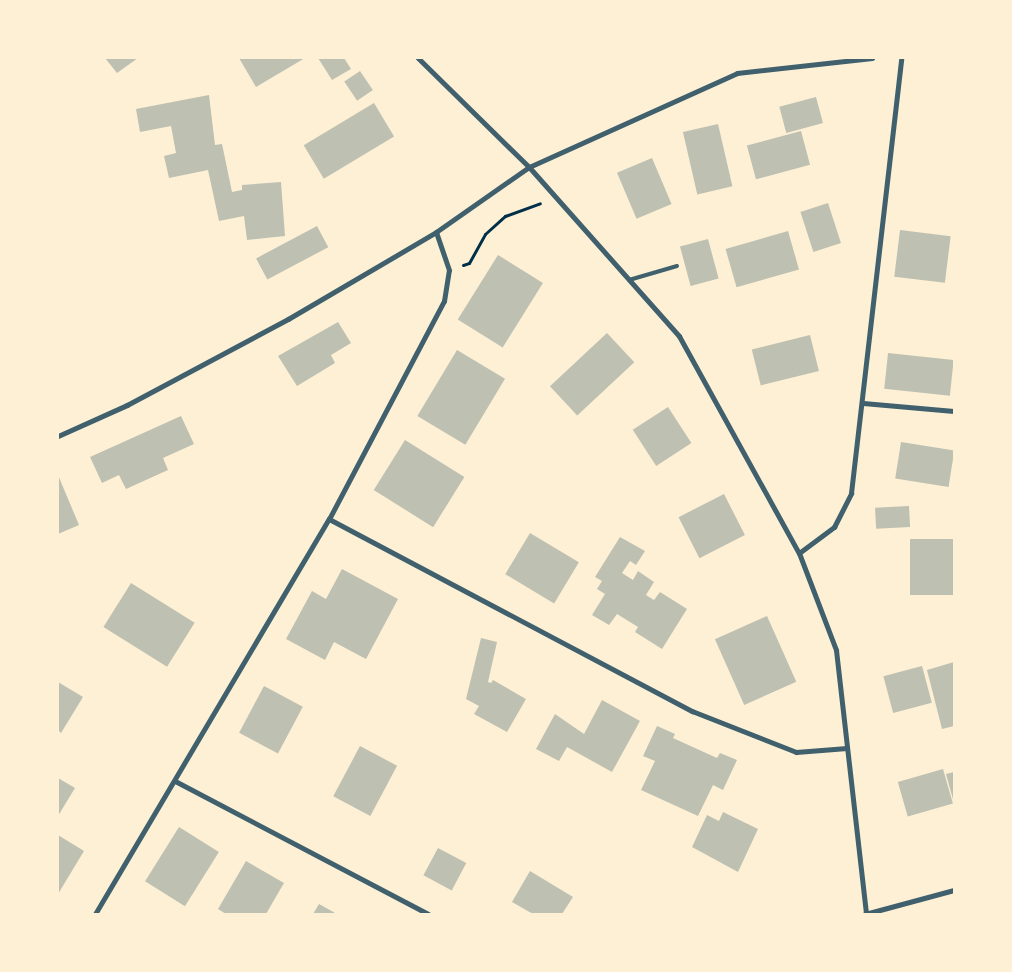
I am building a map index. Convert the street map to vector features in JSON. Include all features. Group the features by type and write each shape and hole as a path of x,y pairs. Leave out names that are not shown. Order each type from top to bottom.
{"street":[{"path":"418,58 529,167 679,336 799,553 836,650 866,914 954,890"},
{"path":"58,436 170,383 288,319 436,232 529,167 737,73 872,58"},
{"path":"799,553 834,527 851,493 863,403 901,58"},
{"path":"95,914 329,519 444,301 449,270 436,232"},
{"path":"863,403 954,411"},
{"path":"329,519 692,711 796,752 847,748"},
{"path":"175,781 428,914"}],"lane":[{"path":"629,280 677,266"}],"path":[{"path":"449,270 469,263 485,234 505,216 529,209 554,195"}],"building":[{"path":"105,58 138,58 117,73"},
{"path":"239,58 305,58 256,87"},
{"path":"318,58 344,58 351,69 332,80"},
{"path":"360,71 373,90 357,101 344,82"},
{"path":"209,95 215,145 222,144 232,192 242,190 242,185 281,182 285,236 247,240 244,216 219,221 208,170 169,178 164,156 176,153 171,126 140,132 136,109"},
{"path":"816,97 823,123 786,133 779,107"},
{"path":"374,103 394,136 324,179 304,145"},
{"path":"718,124 732,186 697,194 683,132"},
{"path":"801,131 810,165 756,179 747,145"},
{"path":"652,158 672,204 637,219 617,173"},
{"path":"828,203 841,243 813,252 800,212"},
{"path":"317,226 328,247 267,280 256,258"},
{"path":"900,230 951,236 945,283 894,277"},
{"path":"788,231 799,269 737,287 726,249"},
{"path":"708,239 719,279 691,286 680,247"},
{"path":"498,255 543,283 503,348 458,319"},
{"path":"338,322 351,343 331,355 335,363 297,386 278,356"},
{"path":"607,333 634,362 577,415 550,386"},
{"path":"810,335 819,371 761,385 752,350"},
{"path":"457,350 505,379 465,445 417,416"},
{"path":"888,353 954,360 950,396 884,389"},
{"path":"668,407 691,443 656,466 633,430"},
{"path":"181,416 194,444 163,458 168,470 126,489 119,475 102,483 90,457"},
{"path":"405,440 464,477 433,527 374,490"},
{"path":"901,442 954,450 949,487 895,479"},
{"path":"58,475 79,525 58,534"},
{"path":"724,494 745,535 699,558 679,517"},
{"path":"909,506 910,527 876,529 875,508"},
{"path":"530,533 579,562 554,604 505,574"},
{"path":"620,537 645,551 636,565 630,561 622,573 633,580 638,571 654,582 646,595 654,600 660,592 687,609 662,649 635,632 638,627 617,614 609,625 592,615 605,594 597,589 602,581 595,577"},
{"path":"910,539 954,539 954,595 910,595"},
{"path":"342,569 398,599 366,659 334,642 325,660 286,639 312,591 326,599"},
{"path":"131,583 195,623 167,667 103,627"},
{"path":"767,616 796,682 744,705 715,639"},
{"path":"481,638 497,642 488,682 491,683 493,680 526,699 507,732 474,714 479,706 466,699"},
{"path":"954,662 954,726 942,729 927,670"},
{"path":"922,666 932,703 893,713 883,676"},
{"path":"58,682 83,697 61,733 58,730"},
{"path":"264,686 303,707 278,753 239,733"},
{"path":"602,700 640,721 612,772 567,747 559,761 536,749 555,714 584,734"},
{"path":"657,726 675,734 673,738 717,758 720,753 737,760 723,790 713,785 698,816 641,790 655,761 643,756"},
{"path":"360,746 397,766 370,816 333,796"},
{"path":"943,769 953,804 908,817 898,782"},
{"path":"954,772 954,803 946,774"},
{"path":"58,778 75,788 58,816"},
{"path":"723,812 758,829 738,872 692,847 707,815 719,821"},
{"path":"179,827 219,852 185,906 145,881"},
{"path":"58,835 84,851 58,894"},
{"path":"438,848 466,863 452,890 423,875"},
{"path":"246,861 284,883 266,914 226,914 218,909"},
{"path":"530,871 573,897 562,914 533,914 512,902"},
{"path":"319,904 337,914 313,914"}]}
